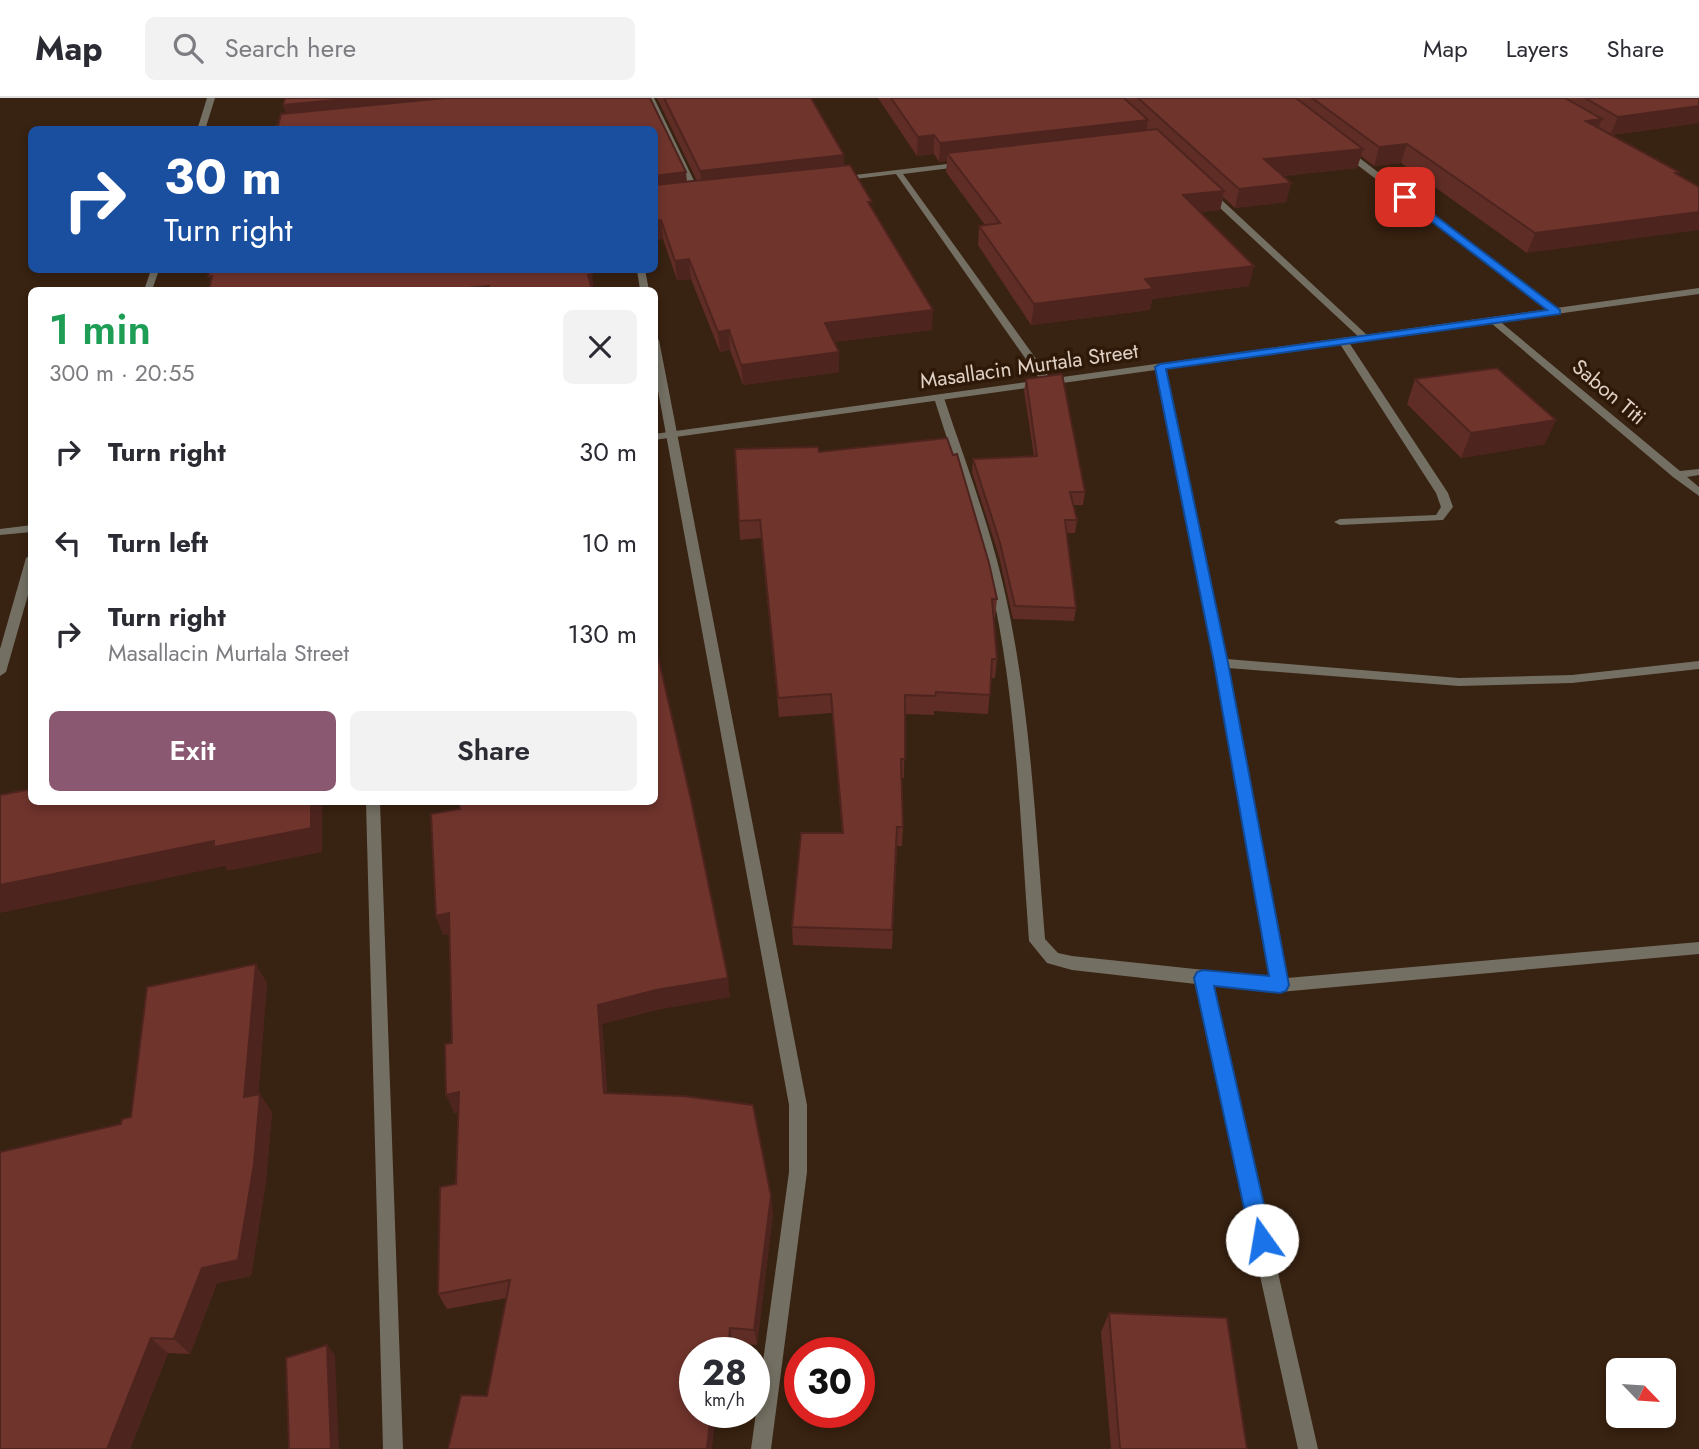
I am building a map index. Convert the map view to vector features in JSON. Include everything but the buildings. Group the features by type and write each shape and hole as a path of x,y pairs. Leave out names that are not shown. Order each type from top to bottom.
{"street":[{"path":"202,126 211,98"},
{"path":"650,98 697,195"},
{"path":"283,126 301,124"},
{"path":"1340,147 1556,312"},
{"path":"831,179 980,163"},
{"path":"898,172 1048,383"},
{"path":"1206,189 1365,338"},
{"path":"687,196 711,193"},
{"name":"Masallacin Murtala Street","path":"658,437 1699,292"},
{"name":"Sabon Titi","path":"1494,321 1699,493"},
{"path":"1340,522 1439,519 1447,508 1442,493 1343,341"},
{"path":"658,359 797,1105 798,1172 761,1449"},
{"path":"1160,367 1221,663 1280,985"},
{"path":"939,398 996,580 1018,716 1037,941 1053,958 1072,963 1280,985 1699,948"},
{"path":"1677,475 1699,472"},
{"path":"0,532 28,528"},
{"path":"0,672 28,572"},
{"path":"1221,663 1459,682 1572,679 1699,665"},
{"path":"373,805 393,1449"},
{"path":"1203,978 1308,1449"}],"route":[{"path":"1262,1240 1203,978 1280,985 1221,663 1160,367 1556,312 1405,197"}]}
